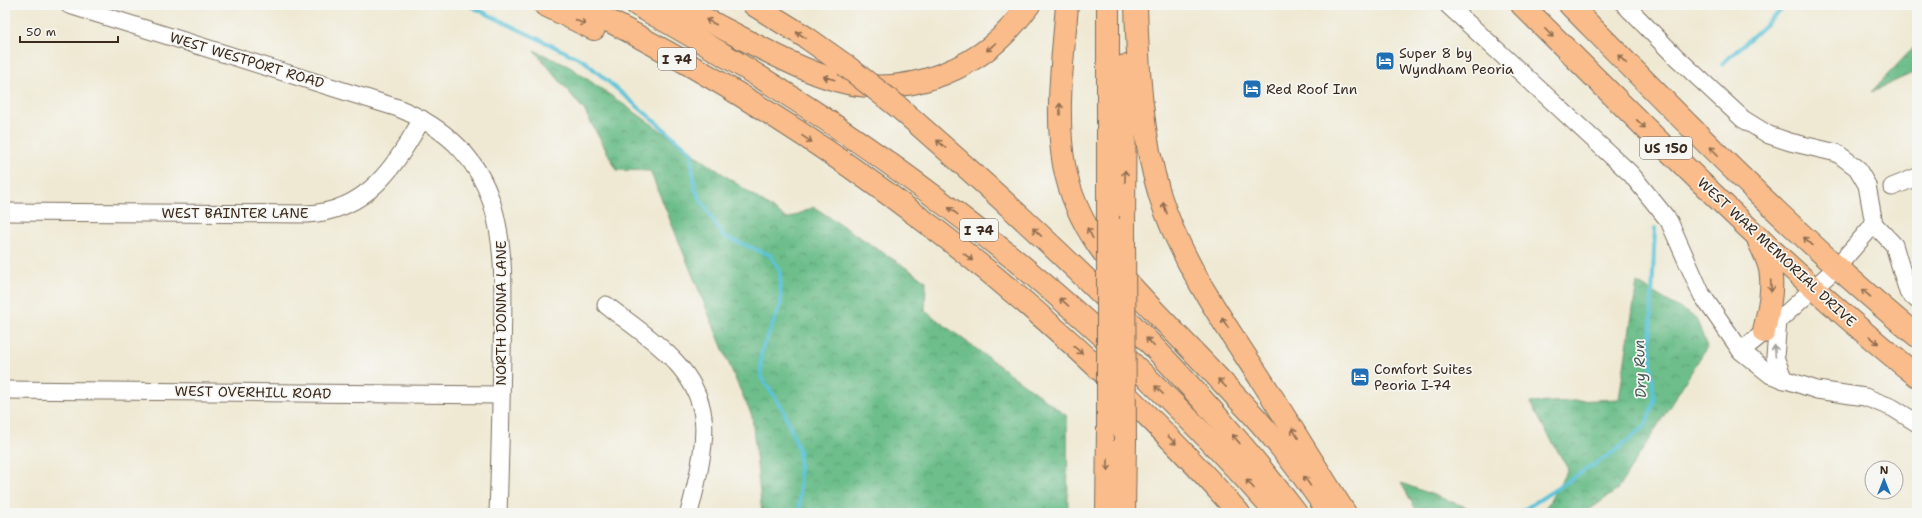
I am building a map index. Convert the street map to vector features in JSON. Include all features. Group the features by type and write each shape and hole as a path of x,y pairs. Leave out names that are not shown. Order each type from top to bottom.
{"highway":[{"path":"545,5 690,78 775,117"},
{"name":"I 74","path":"578,5 674,57 775,117 896,201 1022,301 1112,382 1205,474 1239,513"},
{"name":"I 74","path":"636,5 735,61 809,108 896,168 975,227 1040,281 1131,363 1206,437 1276,513"},
{"path":"678,5 812,73 858,85 888,87 930,78 974,60 1006,34 1029,5"},
{"path":"754,5 802,35 845,65 897,106 1010,208 1130,322 1209,407 1296,513"},
{"path":"1067,5 1060,98 1062,146 1069,181 1087,227 1105,257 1133,289 1278,443 1330,513"},
{"path":"1099,5 1113,214 1125,441 1124,513"},
{"path":"1108,5 1113,214"},
{"path":"1107,513 1113,214 1126,5"},
{"path":"1136,5 1140,92 1145,134 1160,194 1176,238 1205,293 1346,513"},
{"name":"WEST WAR MEMORIAL DRIVE","path":"1522,5 1641,124 1757,235 1813,287 1917,376"},
{"name":"WEST WAR MEMORIAL DRIVE","path":"1570,5 1732,169 1836,268 1917,336"},
{"path":"1757,235 1770,268 1772,282 1771,326"},
{"path":"1205,474 1224,513"}],"street":[{"name":"WEST WESTPORT ROAD","path":"69,5 384,103 422,119"},
{"path":"1448,5 1631,174 1669,220 1702,295 1741,350 1771,375 1817,390 1865,397 1893,408 1917,423"},
{"path":"1625,5 1675,56 1743,120 1768,135 1790,142 1837,153 1858,168 1867,185 1874,224 1894,245 1908,292 1917,300"},
{"name":"WEST BAINTER LANE","path":"5,212 307,214 326,211 350,202 376,186 397,162 422,119"},
{"name":"NORTH DONNA LANE","path":"422,119 446,135 472,164 486,188 497,217 503,264 498,513"},
{"path":"1892,187 1917,177"},
{"path":"1741,350 1771,326 1836,268 1874,224"},
{"path":"606,305 672,359 687,376 698,394 703,416 704,432 689,513"},
{"path":"1771,326 1776,357 1784,380"},
{"name":"WEST OVERHILL ROAD","path":"5,390 501,395"}],"green space":[{"path":"1917,44 1917,71 1871,92"},
{"path":"534,50 570,67 787,219 814,207 926,281 925,311 1067,416 1068,513 762,513 752,416 734,376 650,171 617,170 584,110"},
{"path":"1637,283 1696,318 1707,347 1617,490 1585,513 1543,513 1568,469 1530,403 1619,399"},
{"path":"1401,483 1482,513 1418,513"}],"waterway":[{"path":"468,5 584,61 691,152 695,190 723,236 770,255 780,270 781,305 761,352 761,377 783,409 799,450 800,513"},
{"name":"Dry Run","path":"1722,64 1787,5"},
{"name":"Dry Run","path":"1519,513 1615,451 1645,426 1654,403 1650,342 1655,228"}],"place":[{"name":"Super 8 by Wyndham Peoria","path":"1385,61"},
{"name":"Red Roof Inn","path":"1252,89"},
{"name":"Comfort Suites Peoria I-74","path":"1360,377"}]}
